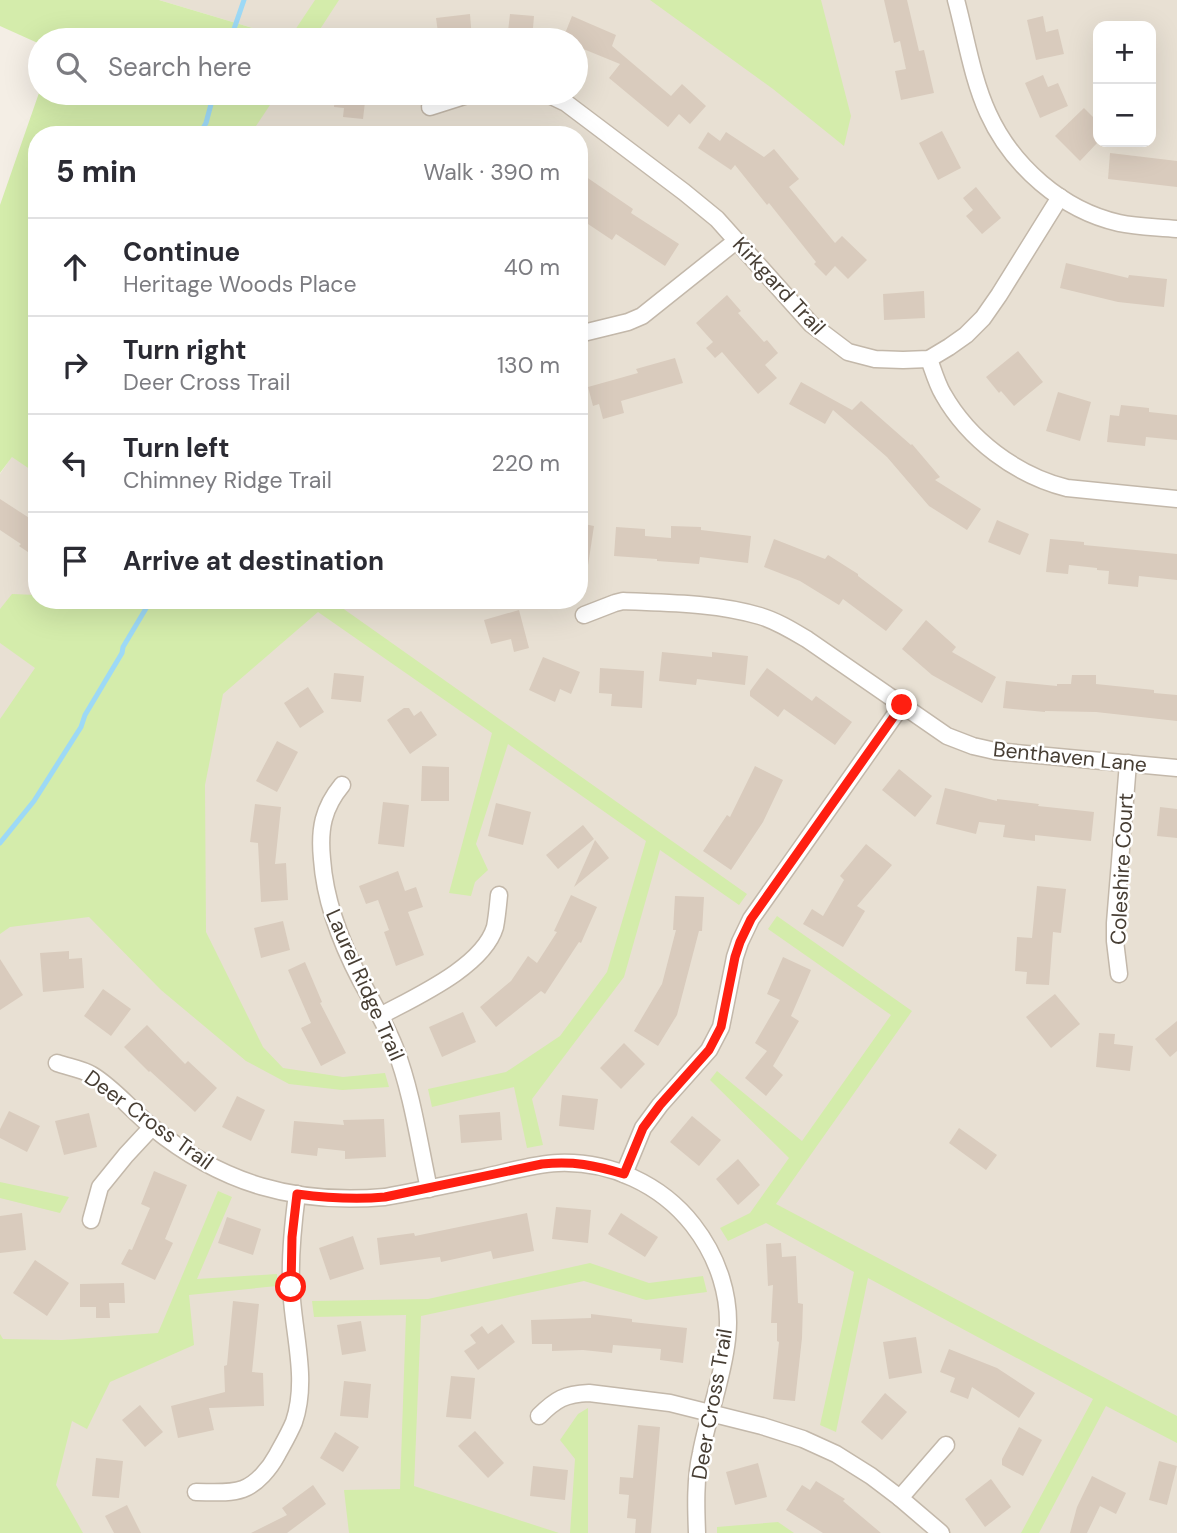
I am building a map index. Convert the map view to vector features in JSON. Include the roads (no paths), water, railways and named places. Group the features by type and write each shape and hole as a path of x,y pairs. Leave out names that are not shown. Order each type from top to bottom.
{"street":[{"path":"956,0 987,111 1010,149 1030,173 1060,197 1091,214 1117,223 1177,229"},
{"path":"430,107 436,105"},
{"name":"Kirkgard Trail","path":"569,105 716,219 811,324 848,352 875,359 929,359"},
{"path":"1060,197 983,318 965,335 929,359 942,393 962,422 999,456 1020,470 1050,484 1177,499"},
{"path":"588,332 642,316 736,241"},
{"name":"Benthaven Lane","path":"584,615 624,601 712,607 762,616 808,640 947,736 973,746 995,751 1177,768"},
{"path":"624,1174 643,1128 703,1057 721,1027 735,957 751,919 902,705"},
{"name":"Coleshire Court","path":"1119,974 1115,923 1128,763"},
{"name":"Laurel Ridge Trail","path":"342,785 326,810 321,838 323,871 329,902 338,931 395,1048 429,1189"},
{"path":"380,1016 465,967 480,953 495,928 499,895"},
{"name":"Deer Cross Trail","path":"57,1063 93,1075 152,1127 209,1167 277,1192 331,1199 365,1199 429,1189 542,1164 582,1163 624,1174 669,1198 700,1233 712,1253 723,1285 727,1309 727,1339 700,1455 697,1478 697,1533"},
{"path":"91,1220 100,1187 152,1127"},
{"path":"196,1492 230,1492 251,1485 274,1461 295,1419 300,1376 290,1260 297,1194"},
{"path":"539,1416 557,1400 589,1393 670,1403 762,1426 836,1454 871,1476 941,1533"},
{"path":"900,1498 946,1445"}],"waterway":[{"path":"234,28 244,0"},
{"path":"204,126 211,105"},
{"path":"0,843 34,801 81,727 85,715 146,609"}]}
